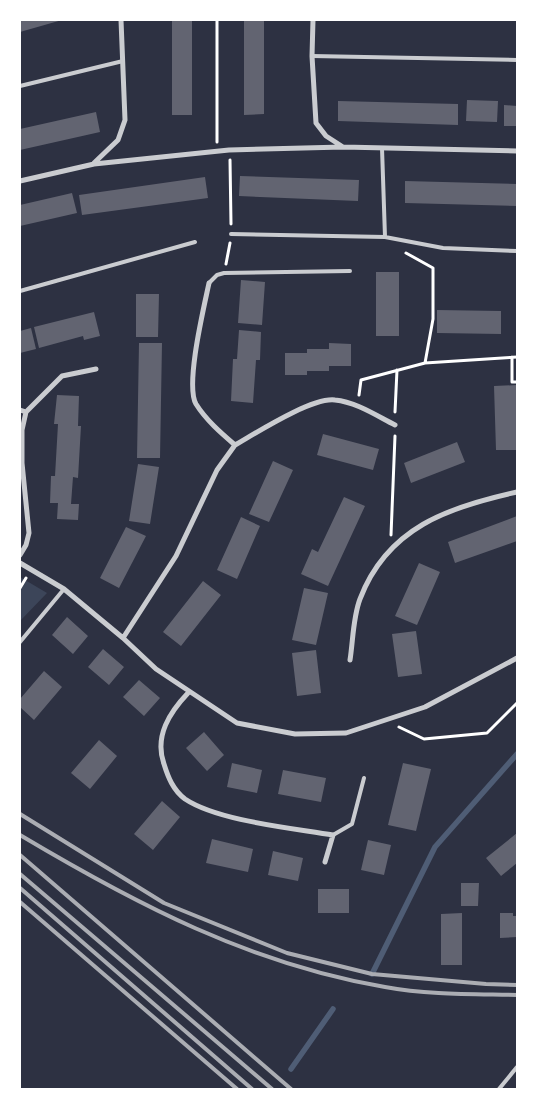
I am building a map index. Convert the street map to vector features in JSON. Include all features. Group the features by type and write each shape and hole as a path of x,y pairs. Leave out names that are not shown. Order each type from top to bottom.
{"street":[{"path":"94,164 118,140 124,120 121,20"},
{"path":"313,20 312,56 316,123 326,136 343,147"},
{"path":"20,181 94,164 217,150 343,147 517,151"},
{"path":"208,283 192,375 195,402 217,430 235,445"},
{"path":"20,555 26,545 29,533 22,463 22,430 26,412 62,376 96,369"},
{"path":"123,638 176,556 217,470 235,445 296,410 334,399 357,407 395,425"},
{"path":"20,410 26,412"},
{"path":"350,660 359,601 371,574 390,549 419,526 483,499 517,492"},
{"path":"20,563 64,589 123,638 156,669 188,693 237,723 295,734 346,733 425,707 517,658"},
{"path":"188,693 175,707 160,736 162,759 170,782 185,798 216,814 333,835 325,862"}],"lane":[{"path":"312,56 517,60"},
{"path":"20,86 123,61"},
{"path":"382,148 385,237"},
{"path":"231,234 385,237 443,248 517,251"},
{"path":"20,291 194,242"},
{"path":"208,283 224,273 350,271"},
{"path":"20,642 64,589"},
{"path":"333,835 352,824 364,778"},
{"path":"499,1089 517,1067"}],"path":[{"path":"216,20 217,150"},
{"path":"224,273 231,234 230,150"},
{"path":"395,240 397,248 434,268 433,319 425,363"},
{"path":"357,407 361,380 425,363 517,357"},
{"path":"512,358 512,382 517,382"},
{"path":"390,549 397,370"},
{"path":"387,721 424,739 487,733 517,702"}],"shaded area":[{"path":"20,577 47,593 20,621"}],"building":[{"path":"20,20 62,20 20,32"},
{"path":"172,20 192,20 192,115 172,115"},
{"path":"244,20 264,20 264,114 244,115"},
{"path":"467,100 498,101 497,122 466,121"},
{"path":"338,101 458,104 458,125 338,121"},
{"path":"504,105 517,106 517,126 504,126"},
{"path":"96,112 100,132 20,150 20,129"},
{"path":"240,176 359,180 358,201 239,196"},
{"path":"205,177 208,198 82,215 79,195"},
{"path":"405,181 517,184 517,206 405,203"},
{"path":"72,193 77,213 20,226 20,205"},
{"path":"376,272 399,272 399,336 376,336"},
{"path":"241,280 265,282 262,325 238,323"},
{"path":"136,294 159,294 158,337 136,337"},
{"path":"437,310 501,311 501,334 437,333"},
{"path":"94,312 100,336 84,340 83,336 39,348 34,327"},
{"path":"31,328 36,349 20,353 20,331"},
{"path":"239,330 261,332 260,360 256,360 253,403 231,401 233,359 237,359"},
{"path":"139,343 162,343 160,458 137,458"},
{"path":"329,343 351,344 351,366 329,366 329,371 307,371 307,375 285,375 285,353 307,353 307,349 329,349"},
{"path":"517,385 517,450 496,450 494,386"},
{"path":"57,395 79,396 78,426 81,426 78,478 73,477 71,504 79,504 78,520 57,519 58,503 50,503 51,476 55,476 58,424 54,424"},
{"path":"323,434 379,449 373,470 317,455"},
{"path":"457,442 465,462 411,483 404,463"},
{"path":"273,461 293,470 269,522 249,514"},
{"path":"138,464 159,467 150,524 129,521"},
{"path":"344,497 365,506 328,586 301,574 312,549 318,552"},
{"path":"517,516 517,541 455,563 448,542"},
{"path":"241,517 260,526 237,579 217,570"},
{"path":"126,527 146,536 119,588 100,578"},
{"path":"419,563 440,572 417,625 395,616"},
{"path":"203,581 221,595 181,646 163,632"},
{"path":"304,588 328,593 316,645 292,640"},
{"path":"67,617 88,636 73,654 52,635"},
{"path":"416,631 422,674 398,677 392,634"},
{"path":"103,649 124,667 109,685 88,667"},
{"path":"316,650 321,693 297,696 292,653"},
{"path":"44,671 62,687 34,720 20,707 20,699"},
{"path":"139,680 160,698 144,716 123,697"},
{"path":"204,732 224,755 207,771 186,748"},
{"path":"99,740 117,756 90,789 71,773"},
{"path":"232,763 262,770 257,793 227,787"},
{"path":"403,763 431,769 416,831 388,825"},
{"path":"283,770 326,778 321,802 278,794"},
{"path":"162,801 180,817 153,850 134,834"},
{"path":"517,833 517,863 501,876 486,858"},
{"path":"212,839 253,849 248,872 206,863"},
{"path":"368,840 391,845 384,875 361,870"},
{"path":"273,851 303,858 298,881 268,875"},
{"path":"461,883 479,883 478,906 461,906"},
{"path":"318,889 349,889 349,913 318,913"},
{"path":"462,913 462,965 441,965 441,914"},
{"path":"500,913 513,913 513,916 516,916 517,937 500,938"}],"waterway":[{"path":"372,974 435,847 517,754"},
{"path":"291,1069 333,1009"}],"railway":[{"path":"20,814 164,903 287,953 372,974 517,985"},
{"path":"20,835 107,885 151,907 241,947 287,963 335,977 401,990 451,994 517,995"},
{"path":"20,855 291,1089"},
{"path":"20,874 272,1089"},
{"path":"20,888 252,1089"},
{"path":"20,902 237,1089"}]}
